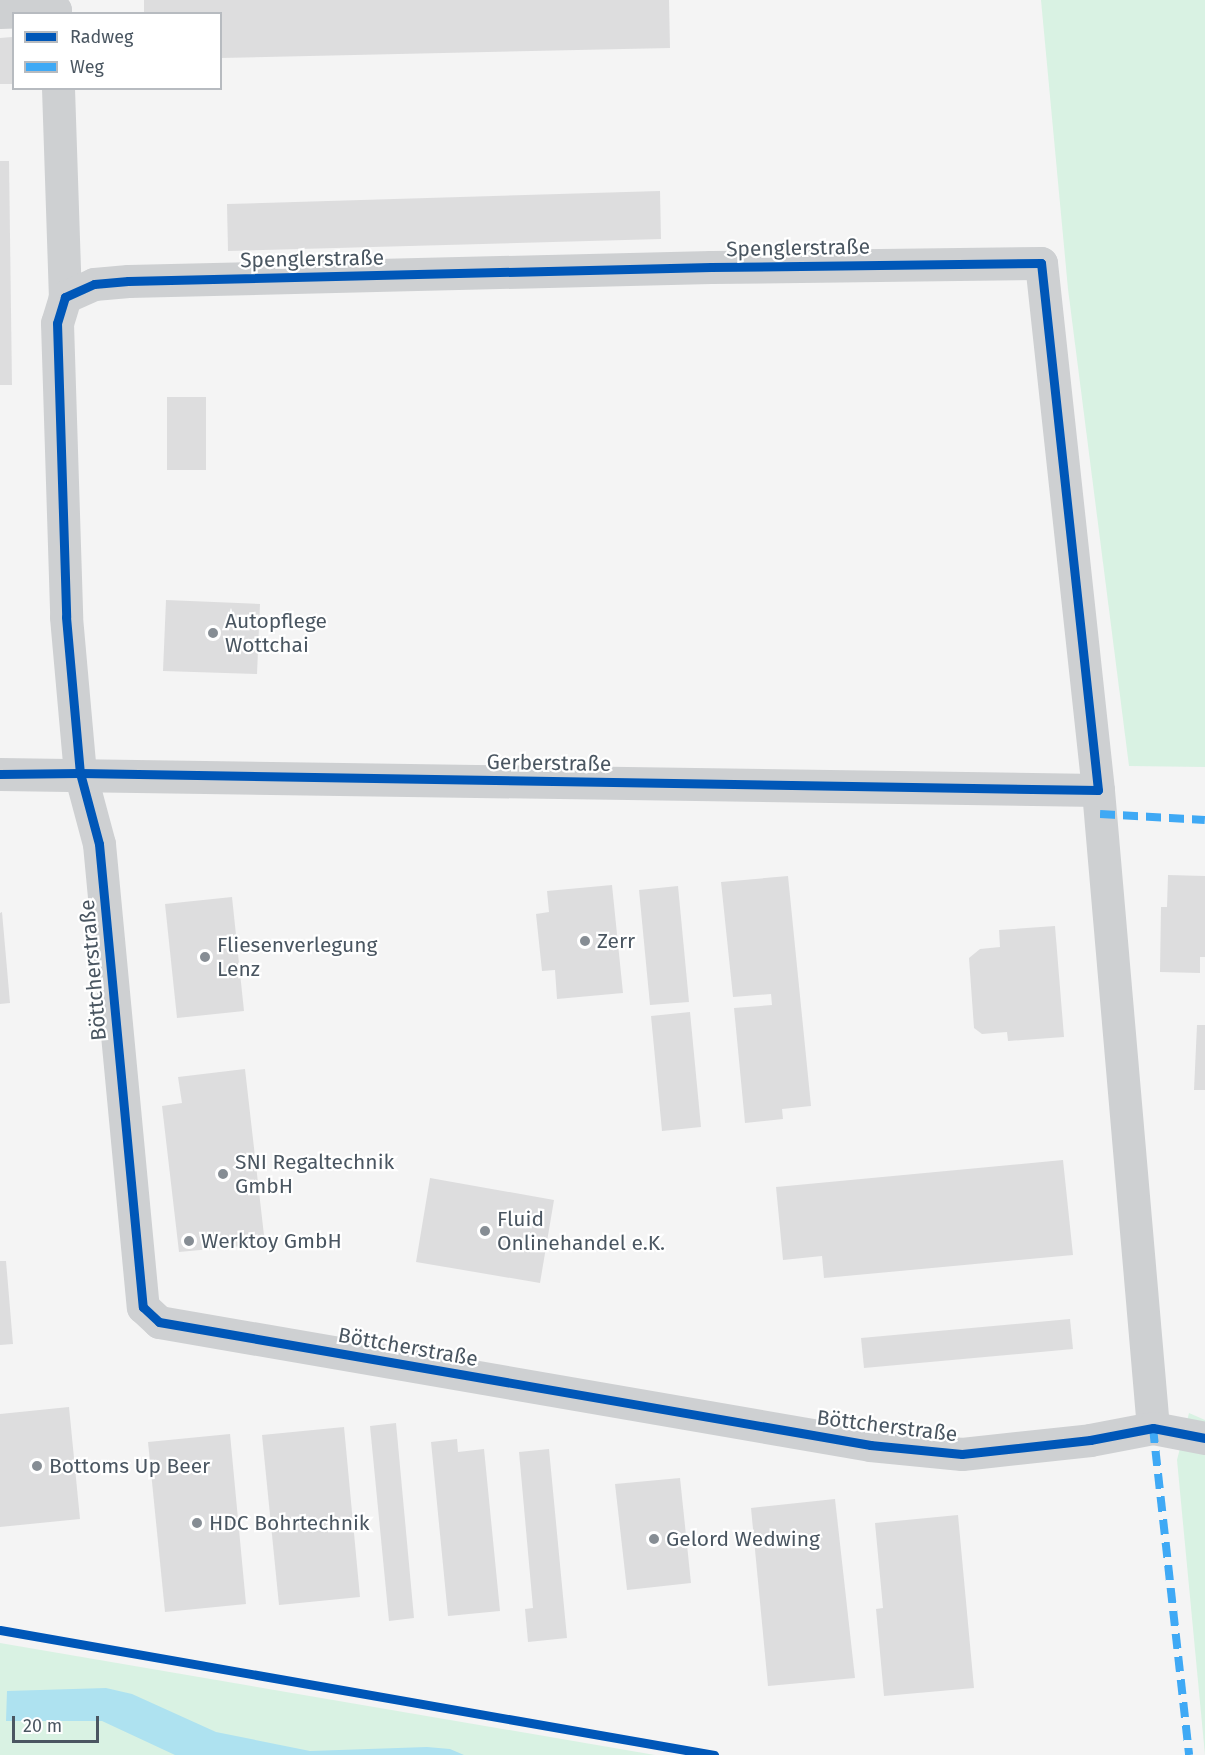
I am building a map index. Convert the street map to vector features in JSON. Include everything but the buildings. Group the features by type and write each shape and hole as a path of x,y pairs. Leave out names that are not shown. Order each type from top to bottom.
{"street":[{"path":"0,12 55,10 55,12"},
{"path":"58,90 65,297 57,323 58,430 66,617 80,773"},
{"name":"Spenglerstraße","path":"65,297 94,284 128,281 711,267 1041,263 1098,790"},
{"name":"Gerberstraße","path":"0,774 80,773 1098,790"},
{"name":"Böttcherstraße","path":"80,773 99,844 143,1307 159,1322 870,1445 962,1454 1090,1440 1153,1428 1205,1438"},
{"path":"1098,790 1153,1428"}],"green space":[{"path":"1041,0 1205,0 1205,767 1129,766 1068,289"},
{"path":"1189,1413 1205,1420 1205,1755 1177,1460"},
{"path":"0,1643 655,1755 0,1755"}],"water":[{"path":"106,1688 132,1694 216,1732 310,1751 427,1747 450,1749 464,1755 175,1755 102,1721 6,1721 7,1691"}],"marked path":[{"path":"1100,814 1205,820"},
{"path":"1153,1428 1189,1755"}],"cycle path":[{"path":"0,774 80,773 1098,790 1041,263 711,267 128,281 94,284 65,297 57,323 66,617 80,773 99,844 143,1307 159,1322 870,1445 962,1454 1090,1440 1153,1428 1205,1438"},
{"path":"0,1630 714,1755"}],"place":[{"name":"Autopflege Wottchai","path":"213,633"},
{"name":"Zerr","path":"585,941"},
{"name":"Fliesenverlegung Lenz","path":"205,957"},
{"name":"SNI Regaltechnik GmbH","path":"223,1174"},
{"name":"Fluid Onlinehandel e.K.","path":"485,1231"},
{"name":"Werktoy GmbH","path":"189,1241"},
{"name":"Bottoms Up Beer","path":"37,1466"},
{"name":"HDC Bohrtechnik","path":"197,1523"},
{"name":"Gelord Wedwing","path":"654,1539"}]}
